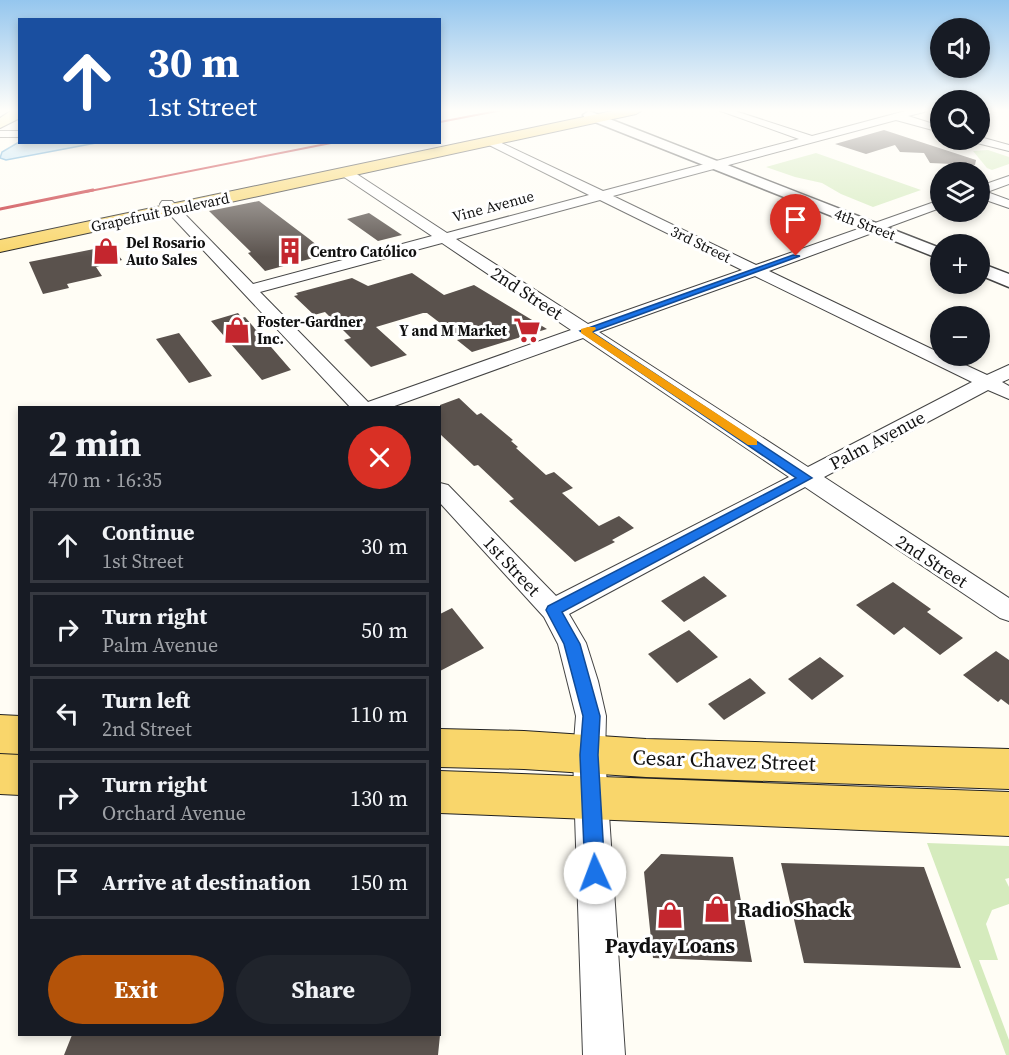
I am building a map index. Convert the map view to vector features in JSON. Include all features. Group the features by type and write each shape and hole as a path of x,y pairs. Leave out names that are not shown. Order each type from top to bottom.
{"main road":[{"name":"Grapefruit Boulevard","path":"0,246 394,159"},
{"name":"Grapefruit Boulevard","path":"0,239 404,159"},
{"path":"0,734 18,735"},
{"name":"Cesar Chavez Street","path":"441,748 1009,769"},
{"path":"0,774 18,775"},
{"path":"441,792 1009,814"}],"street":[{"name":"3rd Street","path":"526,159 1009,393"},
{"name":"4th Street","path":"699,159 930,250"},
{"name":"Vine Avenue","path":"249,290 735,159"},
{"name":"2nd Street","path":"345,172 1009,611"},
{"path":"990,188 1009,180"},
{"path":"990,196 1009,204"},
{"path":"169,207 360,406"},
{"path":"376,406 930,208"},
{"path":"990,273 1009,281"},
{"name":"Palm Avenue","path":"553,610 1009,371"},
{"name":"1st Street","path":"441,491 553,610 572,644 583,681 591,716 589,755 603,1055"}],"green space":[{"path":"794,159 834,159 921,190 873,207 841,194 822,183 766,167"},
{"path":"980,159 1009,159 1009,164 992,170 990,162 982,162"},
{"path":"927,843 1009,846 1009,878 1005,879 1009,887 1009,904 992,910 986,924 998,960 979,960 1009,1040 1009,1055 1006,1055"}],"building":[{"path":"928,159 974,159 976,162 930,163"},
{"path":"259,201 328,254 265,271 248,253 251,252 209,211"},
{"path":"369,213 402,235 378,241 347,219"},
{"path":"112,247 122,260 96,267 102,276 67,284 69,288 43,294 29,262"},
{"path":"412,273 444,295 474,285 547,329 472,352 457,340 461,339 427,313 423,313 376,327 407,355 371,367 344,340 351,338 325,312 314,315 294,296 298,295 296,293 352,278 368,286"},
{"path":"238,313 242,318 245,317 291,370 262,380 211,321"},
{"path":"179,333 212,376 189,383 156,339"},
{"path":"459,398 477,415 481,413 513,440 511,441 518,447 516,448 546,475 554,472 573,488 562,493 599,526 619,516 634,528 612,540 615,542 575,562 509,501 514,499 478,465 474,466 441,435 440,405"},
{"path":"704,576 727,596 684,622 661,601"},
{"path":"893,582 931,609 927,612 963,638 940,655 904,627 894,635 856,605"},
{"path":"452,608 484,648 441,670 441,614"},
{"path":"689,630 718,657 677,683 648,654"},
{"path":"996,651 1009,660 1009,705 1001,699 998,702 963,675"},
{"path":"820,657 844,676 812,700 788,679"},
{"path":"750,678 766,693 724,720 708,704"},
{"path":"661,854 733,857 752,962 653,958 644,872"},
{"path":"781,863 924,867 961,968 804,963"},
{"path":"72,1036 440,1036 438,1055 64,1055"}],"railway":[{"path":"85,192 249,159"},
{"path":"0,209 93,190"}],"slow traffic":[{"path":"591,329 585,331 752,443"}],"place":[{"name":"Del Rosario Auto Sales","path":"106,251"},
{"name":"Centro Católico","path":"290,251"},
{"name":"Foster-Gardner Inc.","path":"237,330"},
{"name":"Y and M Market","path":"527,330"},
{"name":"RadioShack","path":"717,909"},
{"name":"Payday Loans","path":"670,915"}],"route":[{"path":"595,873 589,755 592,721 572,644 553,610 805,478 585,331 796,256"}]}
